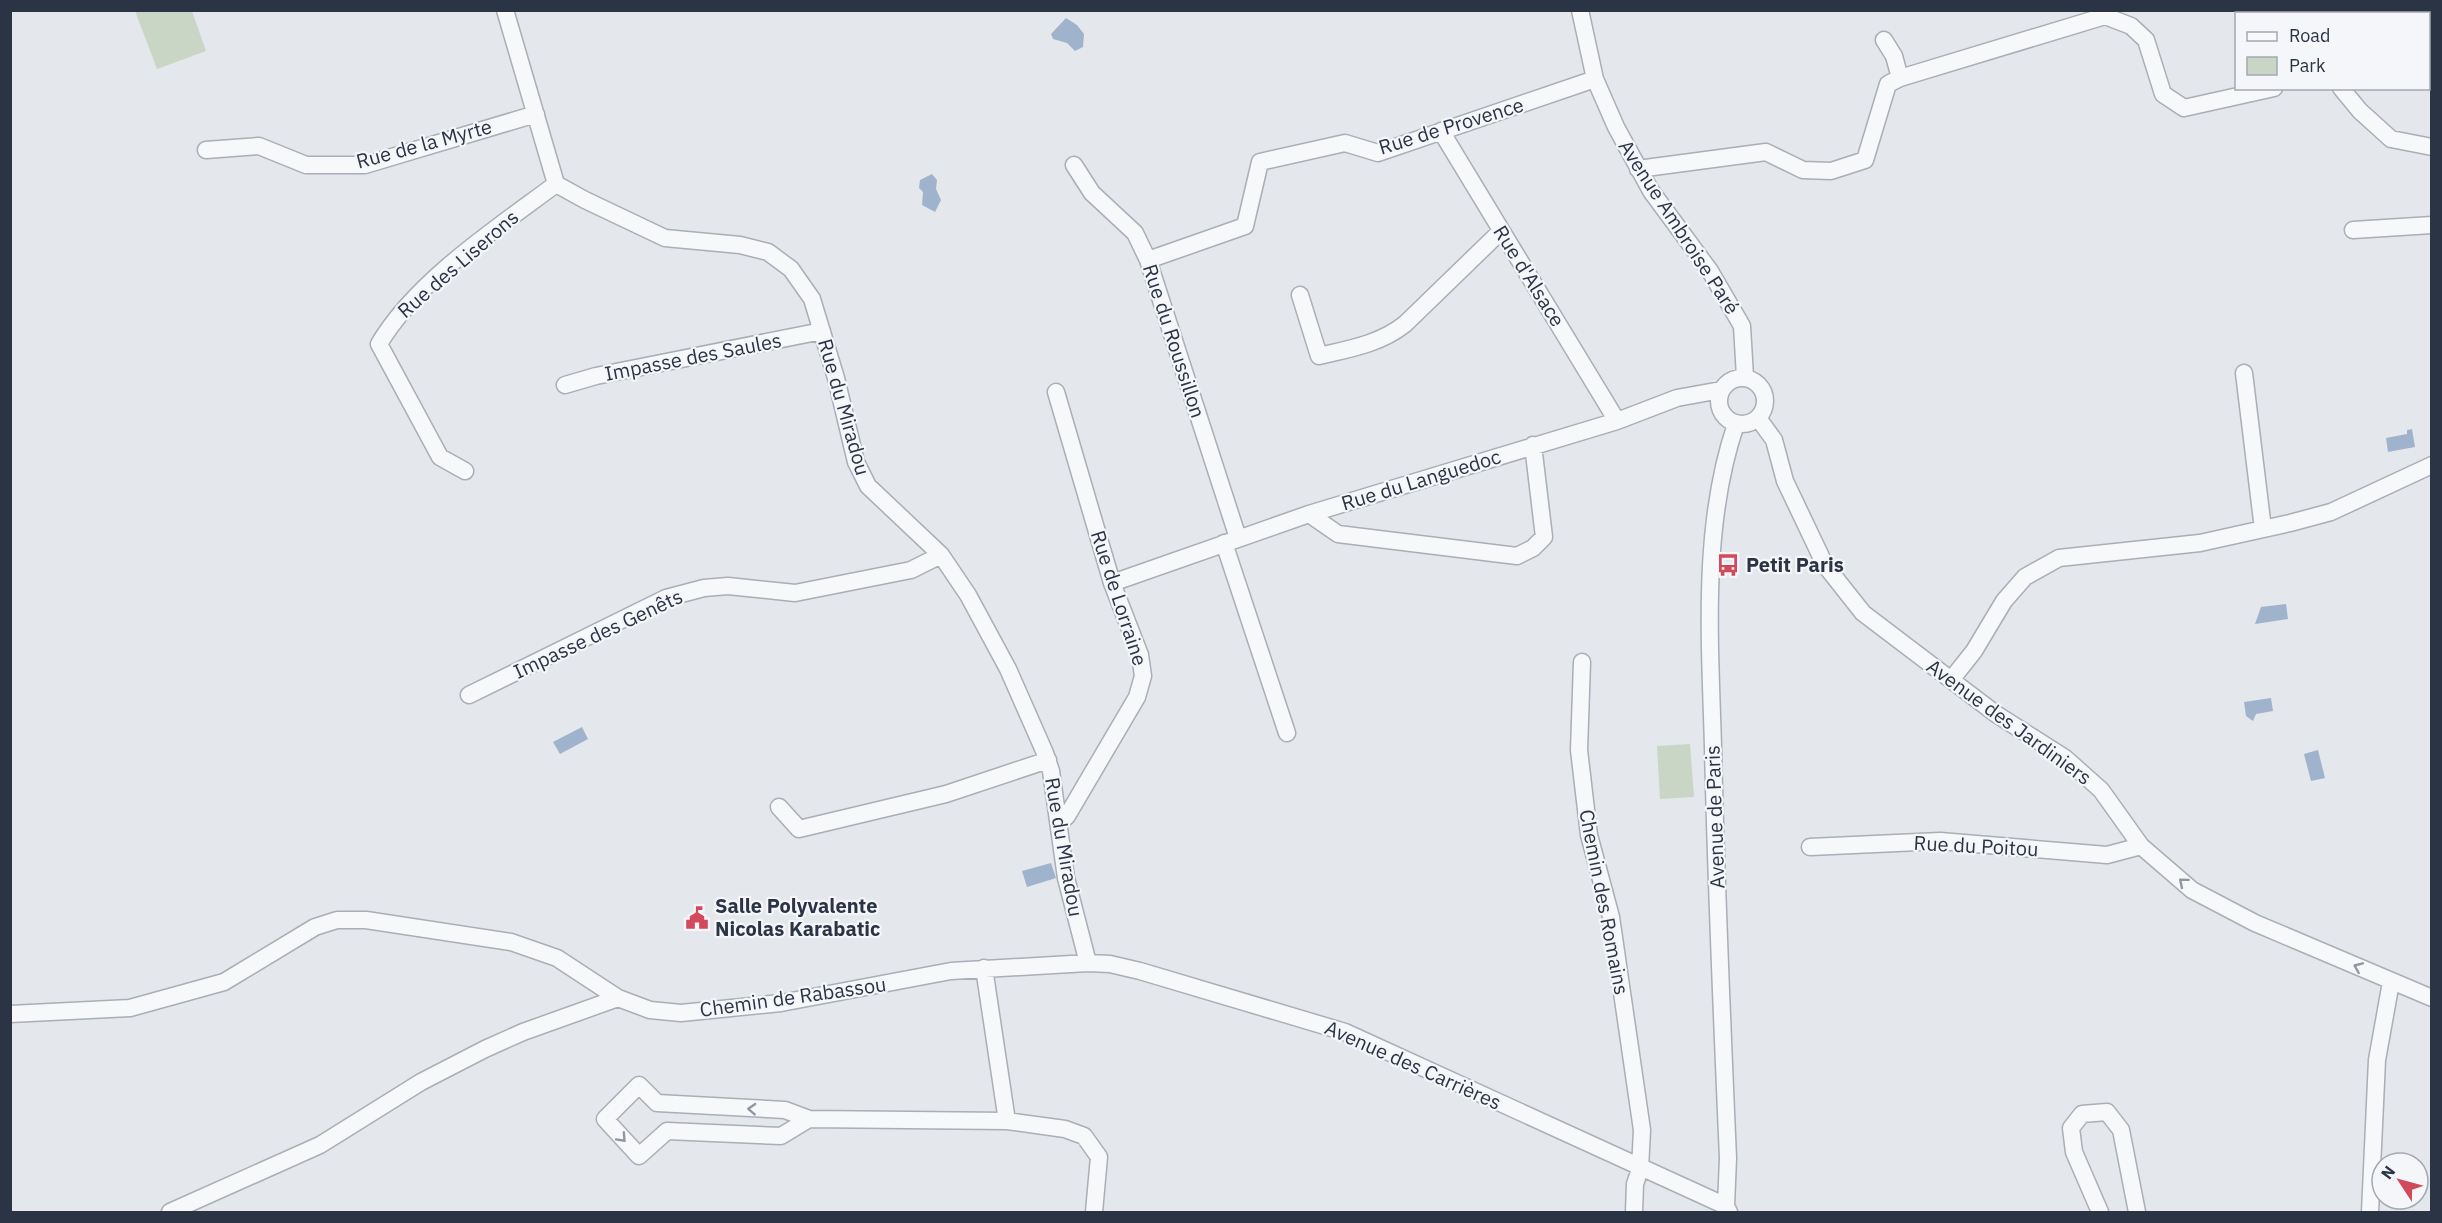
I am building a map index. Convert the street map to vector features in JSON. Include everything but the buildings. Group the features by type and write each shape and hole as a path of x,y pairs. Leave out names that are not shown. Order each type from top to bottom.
{"street":[{"path":"506,10 556,184"},
{"name":"Avenue Ambroise Paré","path":"1580,10 1595,79 1638,170 1710,271 1742,326 1745,377"},
{"path":"1638,170 1766,152 1803,170 1831,171 1864,160 1888,84 1900,78 2105,16 2131,26 2146,40 2163,94 2184,108 2265,90"},
{"path":"1884,40 1894,56 1900,78"},
{"name":"Rue de Provence","path":"1148,260 1245,226 1260,162 1345,143 1378,153 1595,79"},
{"path":"2343,90 2360,111 2391,139 2432,147"},
{"name":"Rue de la Myrte","path":"206,150 259,146 306,165 365,165 537,114"},
{"name":"Rue d'Alsace","path":"1441,131 1617,421"},
{"name":"Rue du Roussillon","path":"1074,165 1092,193 1135,233 1148,260 1287,733"},
{"name":"Rue du Miradou","path":"556,184 585,201 665,238 740,244 768,252 791,269 812,299 856,462 868,486 941,555 968,595 1008,669 1048,760 1066,878 1088,963"},
{"name":"Rue des Liserons","path":"465,471 440,457 379,344 394,318 428,286 492,230 556,184"},
{"path":"2353,230 2432,225"},
{"path":"1300,296 1318,356 1361,346 1392,335 1502,231"},
{"name":"Impasse des Saules","path":"565,385 596,376 822,331"},
{"path":"2244,373 2263,529"},
{"path":"1745,377 1759,384 1763,390 1765,405 1758,418 1751,422 1736,424 1721,411 1719,397 1721,390 1731,380 1745,377"},
{"name":"Rue du Languedoc","path":"1112,583 1309,514 1617,421 1677,398 1721,390"},
{"name":"Rue de Lorraine","path":"1056,392 1112,583 1140,655 1143,676 1137,697 1067,816 1059,823"},
{"name":"Avenue des Jardiniers","path":"1758,418 1774,440 1785,481 1825,565 1838,584 1863,612 1996,714 2065,758 2101,790 2141,846 2192,890 2255,923 2432,998"},
{"name":"Avenue de Paris","path":"1728,1209 1710,627 1716,508 1722,468 1736,424"},
{"name":"Rue du Languedoc","path":"1309,514 1338,534 1516,556 1533,548 1544,537 1533,446"},
{"path":"1951,680 1974,651 2004,601 2025,578 2059,558 2200,543 2263,529 2331,512 2432,465"},
{"name":"Impasse des Genêts","path":"469,695 666,598 704,588 728,586 795,593 911,570 941,555"},
{"name":"Chemin des Romains","path":"1582,662 1579,750 1589,835 1611,917 1642,1130 1634,1212"},
{"path":"779,807 799,829 946,794 1048,760"},
{"name":"Rue du Poitou","path":"1810,847 1940,840 2107,855 2141,846"},
{"name":"Chemin de Rabassou","path":"10,1014 130,1008 224,982 315,927 337,920 386,922 511,942 557,958 618,999 650,1010 681,1013 781,1003 951,971 1088,963"},
{"name":"Avenue des Carrières","path":"1088,963 1110,964 1140,971 1345,1032 1728,1209"},
{"path":"984,968 1007,1121"},
{"path":"2370,1212 2377,1060 2391,982"},
{"path":"170,1212 320,1145 421,1082 485,1049 523,1032 618,999"},
{"path":"809,1119 781,1136 667,1131 639,1156 605,1119 639,1085 657,1103 785,1110 809,1119 1007,1121 1065,1129 1084,1136 1099,1157 1094,1212"},
{"path":"2100,1212 2074,1152 2071,1128 2082,1114 2107,1112 2121,1130 2137,1212"}],"green space":[{"path":"135,11 192,11 206,51 157,69"},
{"path":"1690,744 1694,797 1660,799 1657,746"}],"water":[{"path":"1066,18 1077,25 1084,34 1083,47 1075,51 1067,43 1053,39 1051,34"},
{"path":"932,174 937,180 936,189 941,200 935,212 922,205 923,192 919,188 920,180"},
{"path":"2412,429 2415,447 2388,452 2386,438 2407,434 2407,430"},
{"path":"2286,604 2288,619 2255,624 2261,607"},
{"path":"2271,698 2273,711 2256,714 2253,721 2246,716 2244,702"},
{"path":"582,727 588,739 560,754 553,742"},
{"path":"2318,750 2325,778 2311,781 2304,754"},
{"path":"1051,863 1056,878 1027,887 1022,871"}],"place":[{"name":"Petit Paris","path":"1728,565"},
{"name":"Salle Polyvalente Nicolas Karabatic","path":"697,918"}]}
